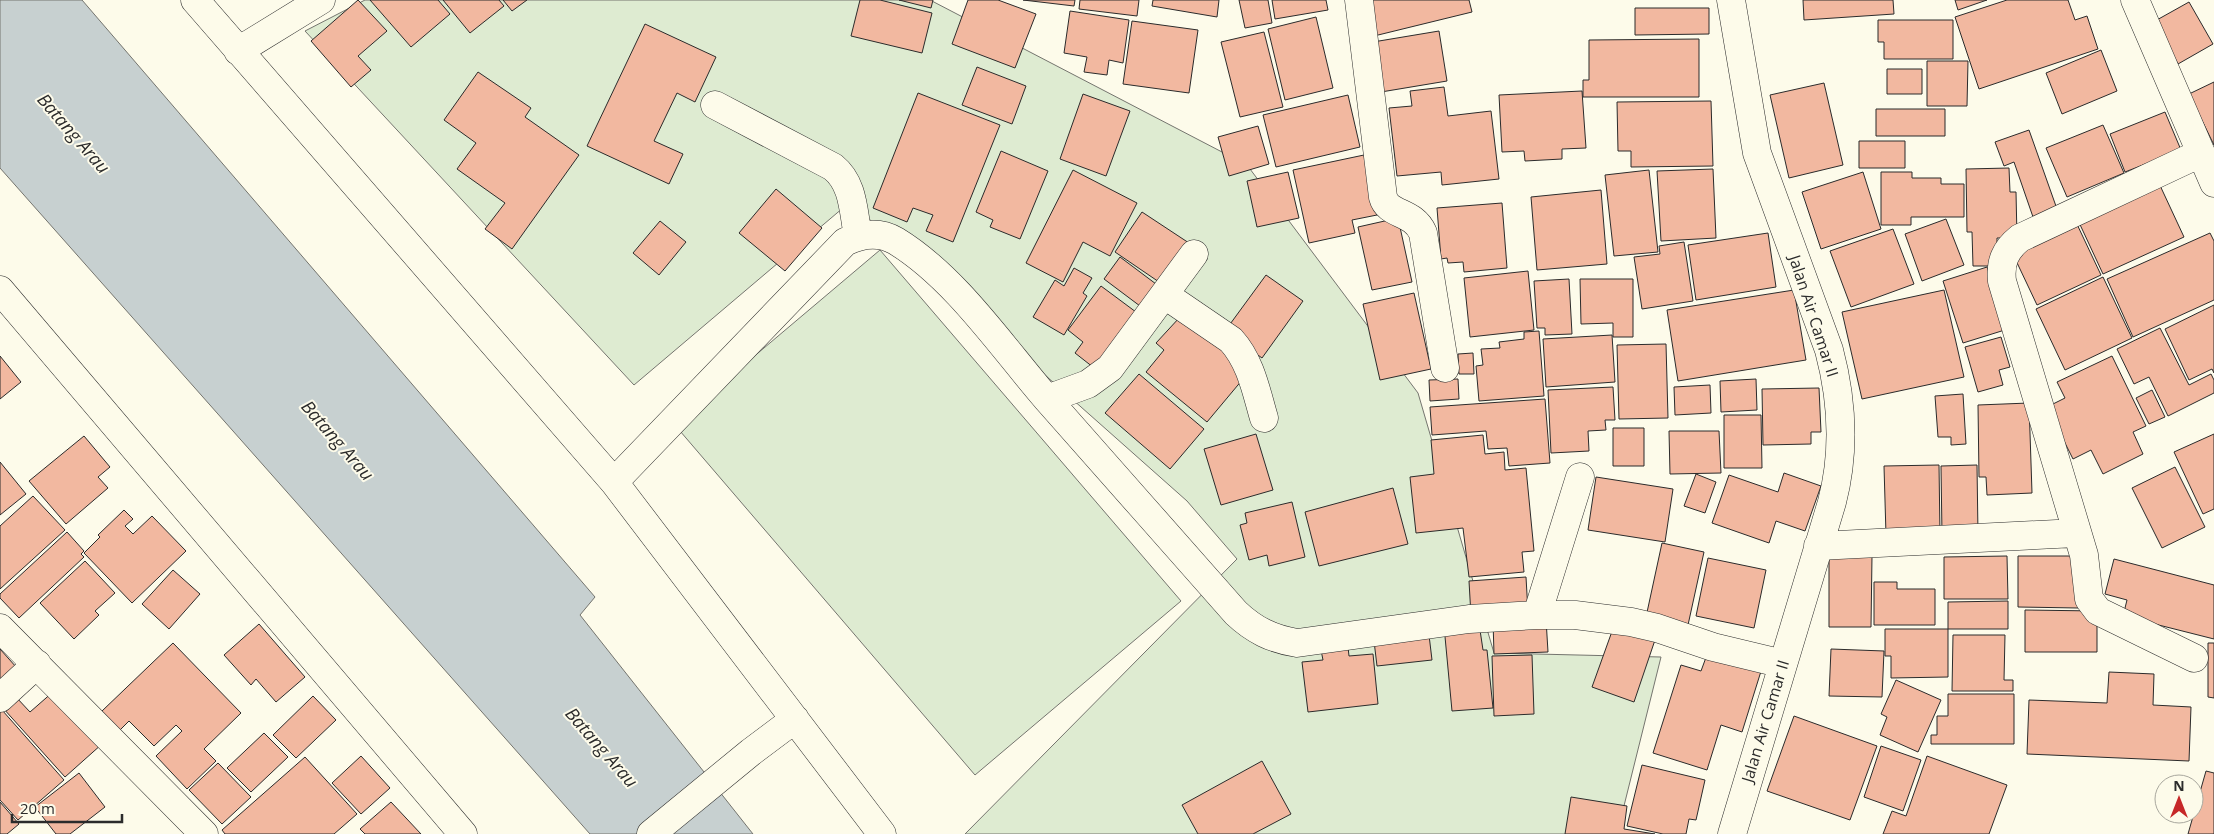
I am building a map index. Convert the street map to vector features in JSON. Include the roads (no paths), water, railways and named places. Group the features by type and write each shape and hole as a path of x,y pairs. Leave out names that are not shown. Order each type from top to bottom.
{"street":[{"path":"195,0 614,482 882,834"},
{"path":"238,51 321,0"},
{"path":"1359,0 1383,197 1390,208 1415,220 1423,233 1445,368"},
{"name":"Jalan Air Camar II","path":"1731,0 1758,153 1829,350 1837,388 1840,461 1837,482 1732,834"},
{"path":"2135,0 2214,183"},
{"path":"716,104 841,173 850,190 858,236"},
{"path":"2194,658 2098,611 2089,599 2085,561 2002,281 2000,267 2011,245 2020,238 2201,153"},
{"path":"614,482 846,242 858,236 871,234 894,240 935,269 1236,613 1262,633 1280,640 1297,642 1469,619 1537,614 1575,615 1631,622 1657,628 1713,647 1783,664"},
{"path":"1047,399 1088,384 1110,368 1194,254"},
{"path":"0,290 463,834"},
{"path":"1165,295 1231,340 1239,349 1251,373 1264,418"},
{"path":"1537,614 1580,477"},
{"path":"1818,546 2076,533"},
{"path":"0,628 204,834"},
{"path":"0,698 36,664"},
{"path":"651,834 751,752 795,719"}],"water":[{"name":"Batang Arau","path":"0,0 82,0 595,597 580,615 753,834 590,834 0,168"}]}
